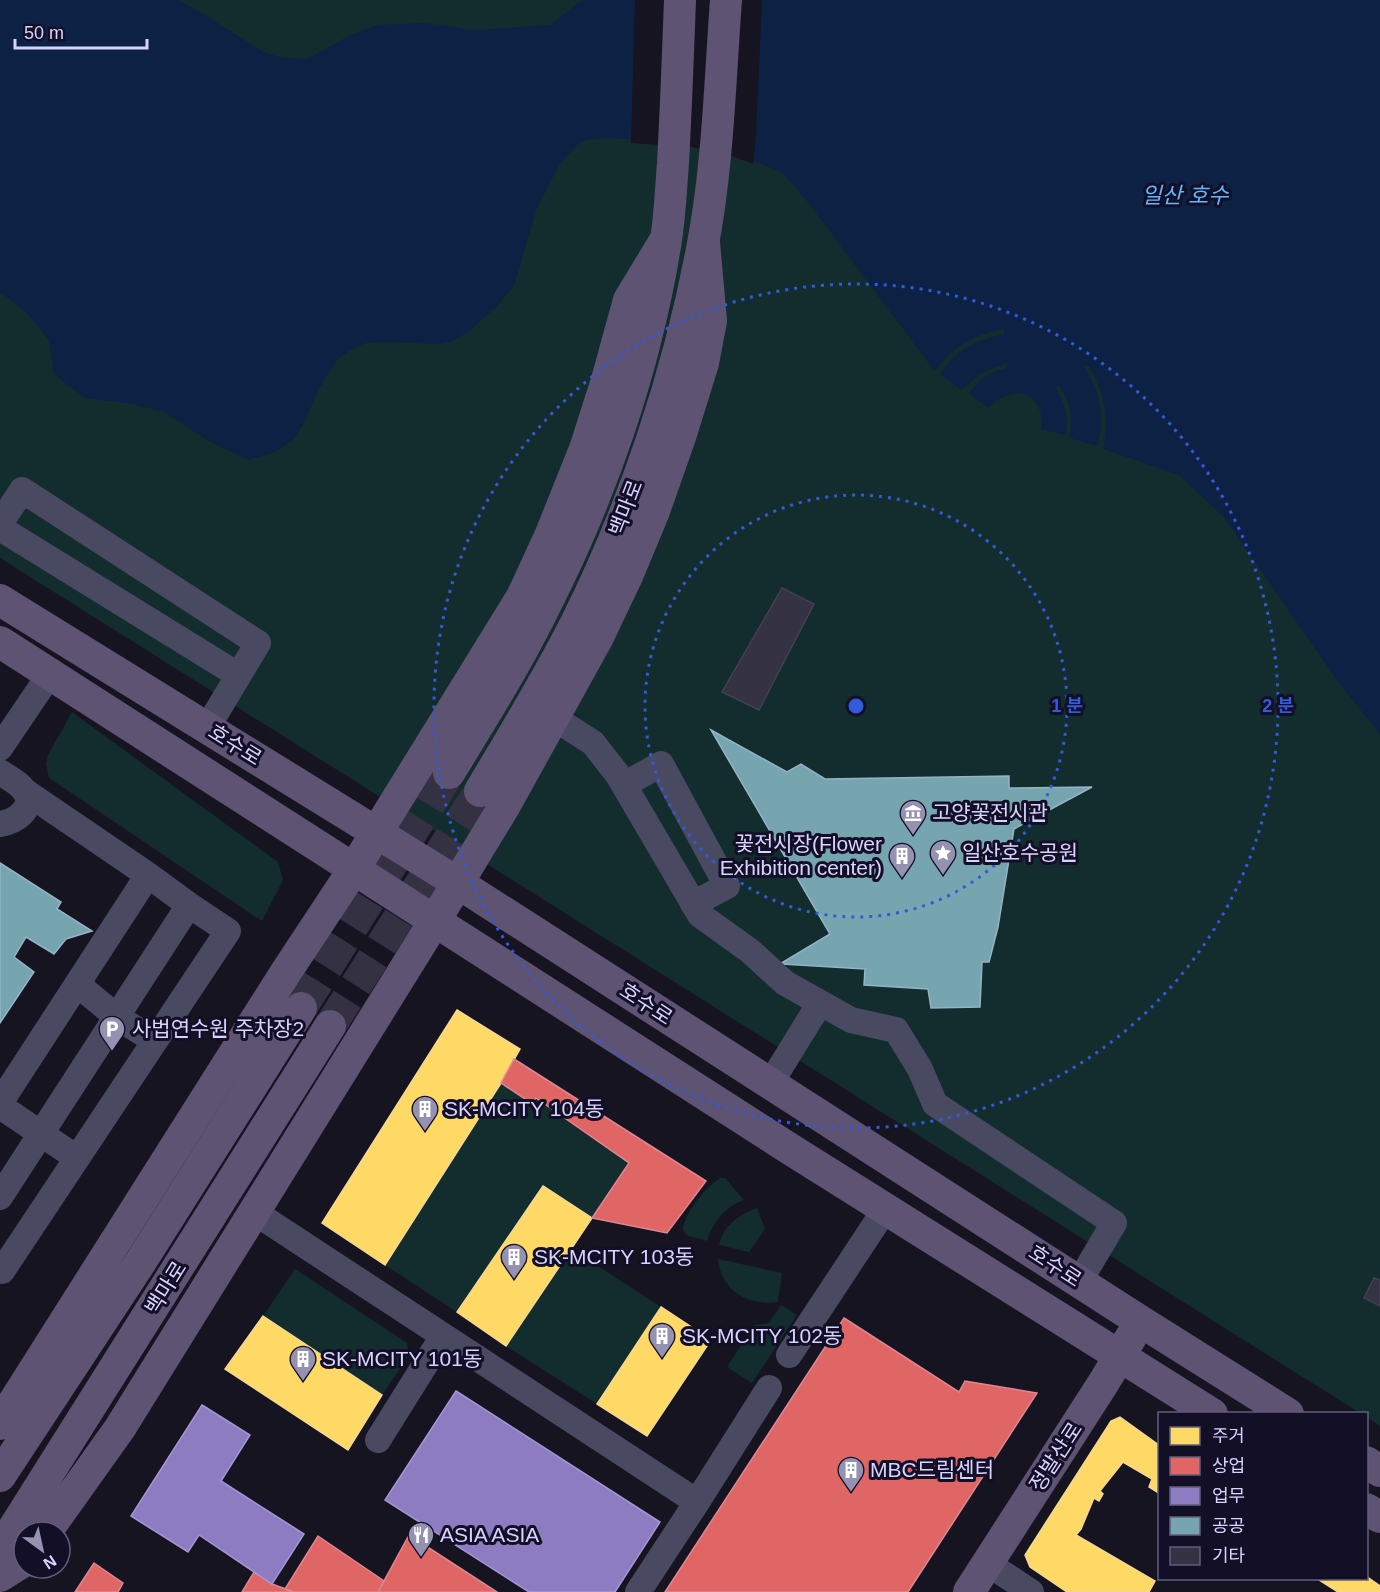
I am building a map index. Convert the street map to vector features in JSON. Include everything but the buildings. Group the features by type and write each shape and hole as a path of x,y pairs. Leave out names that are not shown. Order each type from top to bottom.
{"main road":[{"name":"백마로","path":"448,773 526,644 559,578 609,458 639,362 666,239 680,0"},
{"name":"백마로","path":"480,790 543,684 575,624 620,526 664,398 686,321 704,242 715,157 726,0"},
{"path":"0,1424 354,869 502,630 537,566 585,448 629,300 666,239"},
{"path":"55,1520 120,1428 434,922 506,805 598,637 631,567 667,477 693,399 711,321 704,242"},
{"name":"호수로","path":"0,600 458,883 1140,1321 1286,1412"},
{"name":"호수로","path":"0,642 434,922 1210,1412"},
{"name":"백마로","path":"0,1476 140,1263 301,1008"},
{"name":"백마로","path":"0,1550 330,1026"},
{"name":"정발산로","path":"969,1592 1140,1321"}],"street":[{"path":"207,728 258,643 22,490 0,526 238,675"},
{"path":"0,748 50,674"},
{"path":"554,718 593,743 624,785 699,915 750,951 785,983 851,1020 896,1030 920,1069 935,1104 1114,1223 1079,1282"},
{"path":"624,785 661,764 727,886 693,904"},
{"path":"0,772 228,931 2,1271 0,1270"},
{"path":"0,824 10,823 22,814 27,807 26,792"},
{"path":"77,1158 0,1104 148,875"},
{"path":"0,1197 189,905"},
{"path":"77,984 117,1017 155,1041"},
{"path":"770,1084 820,1003"},
{"path":"789,1355 886,1208"},
{"path":"254,1212 697,1502"},
{"path":"378,1440 443,1336"},
{"path":"638,1592 770,1388"},
{"path":"987,1563 1031,1592"}],"green space":[{"name":"일산호수공원","path":"0,0 1380,0 1380,1426 1368,1418 1368,1412 1358,1412 0,558"},
{"path":"72,712 278,862 283,880 262,921 49,778 46,764 48,755"},
{"path":"501,1083 531,1103 536,1099 629,1163 592,1218 543,1187 457,1312 385,1265"},
{"path":"720,1178 725,1178 744,1200 731,1206 721,1216 707,1241 686,1235 683,1230 684,1223 691,1208 702,1194"},
{"path":"757,1208 765,1229 749,1252 719,1245 728,1226"},
{"path":"570,1248 661,1307 597,1404 506,1346"},
{"path":"718,1259 782,1273 778,1302 756,1301 738,1294 724,1280"},
{"path":"295,1269 407,1343 409,1355 382,1395 263,1316"},
{"path":"781,1305 797,1315 752,1383 727,1367 754,1325 769,1323"}],"water":[{"name":"일산 호수","path":"0,0 179,0 263,52 283,58 307,59 351,35 378,25 424,23 475,30 550,25 582,0 1380,0 1380,734 1339,683 1223,516 1179,475 1103,449 1106,426 1104,405 1098,384 1087,364 1084,367 1094,385 1100,405 1101,425 1097,446 1070,438 1070,410 1059,385 1056,388 1064,405 1065,435 1041,429 1038,406 1027,395 1011,394 996,401 989,408 969,394 985,377 1007,368 1007,363 983,372 961,390 940,374 953,358 967,347 984,339 1004,334 1004,329 966,342 934,370 807,201 782,172 728,151 692,144 610,138 586,140 578,144 560,163 536,210 514,286 495,308 469,331 451,342 439,344 366,343 350,350 337,360 318,390 304,423 294,439 277,451 249,460 209,441 164,412 133,404 85,398 54,374 49,340 27,313 0,292"}],"pier":[{"path":"635,0 762,0 753,164 727,154 691,147 631,143"}],"tunnel":[{"path":"301,1008 449,773"},
{"path":"330,1026 480,791"}],"place":[{"name":"고양꽃전시관","path":"913,836"},
{"name":"일산호수공원","path":"943,876"},
{"name":"꽃전시장(Flower Exhibition center)","path":"902,879"},
{"name":"사법연수원 주차장2","path":"112,1052"},
{"name":"SK-MCITY 104동","path":"425,1132"},
{"name":"SK-MCITY 103동","path":"514,1280"},
{"name":"SK-MCITY 102동","path":"662,1359"},
{"name":"SK-MCITY 101동","path":"303,1382"},
{"name":"MBC드림센터","path":"851,1493"},
{"name":"ASIA ASIA","path":"421,1558"}]}
